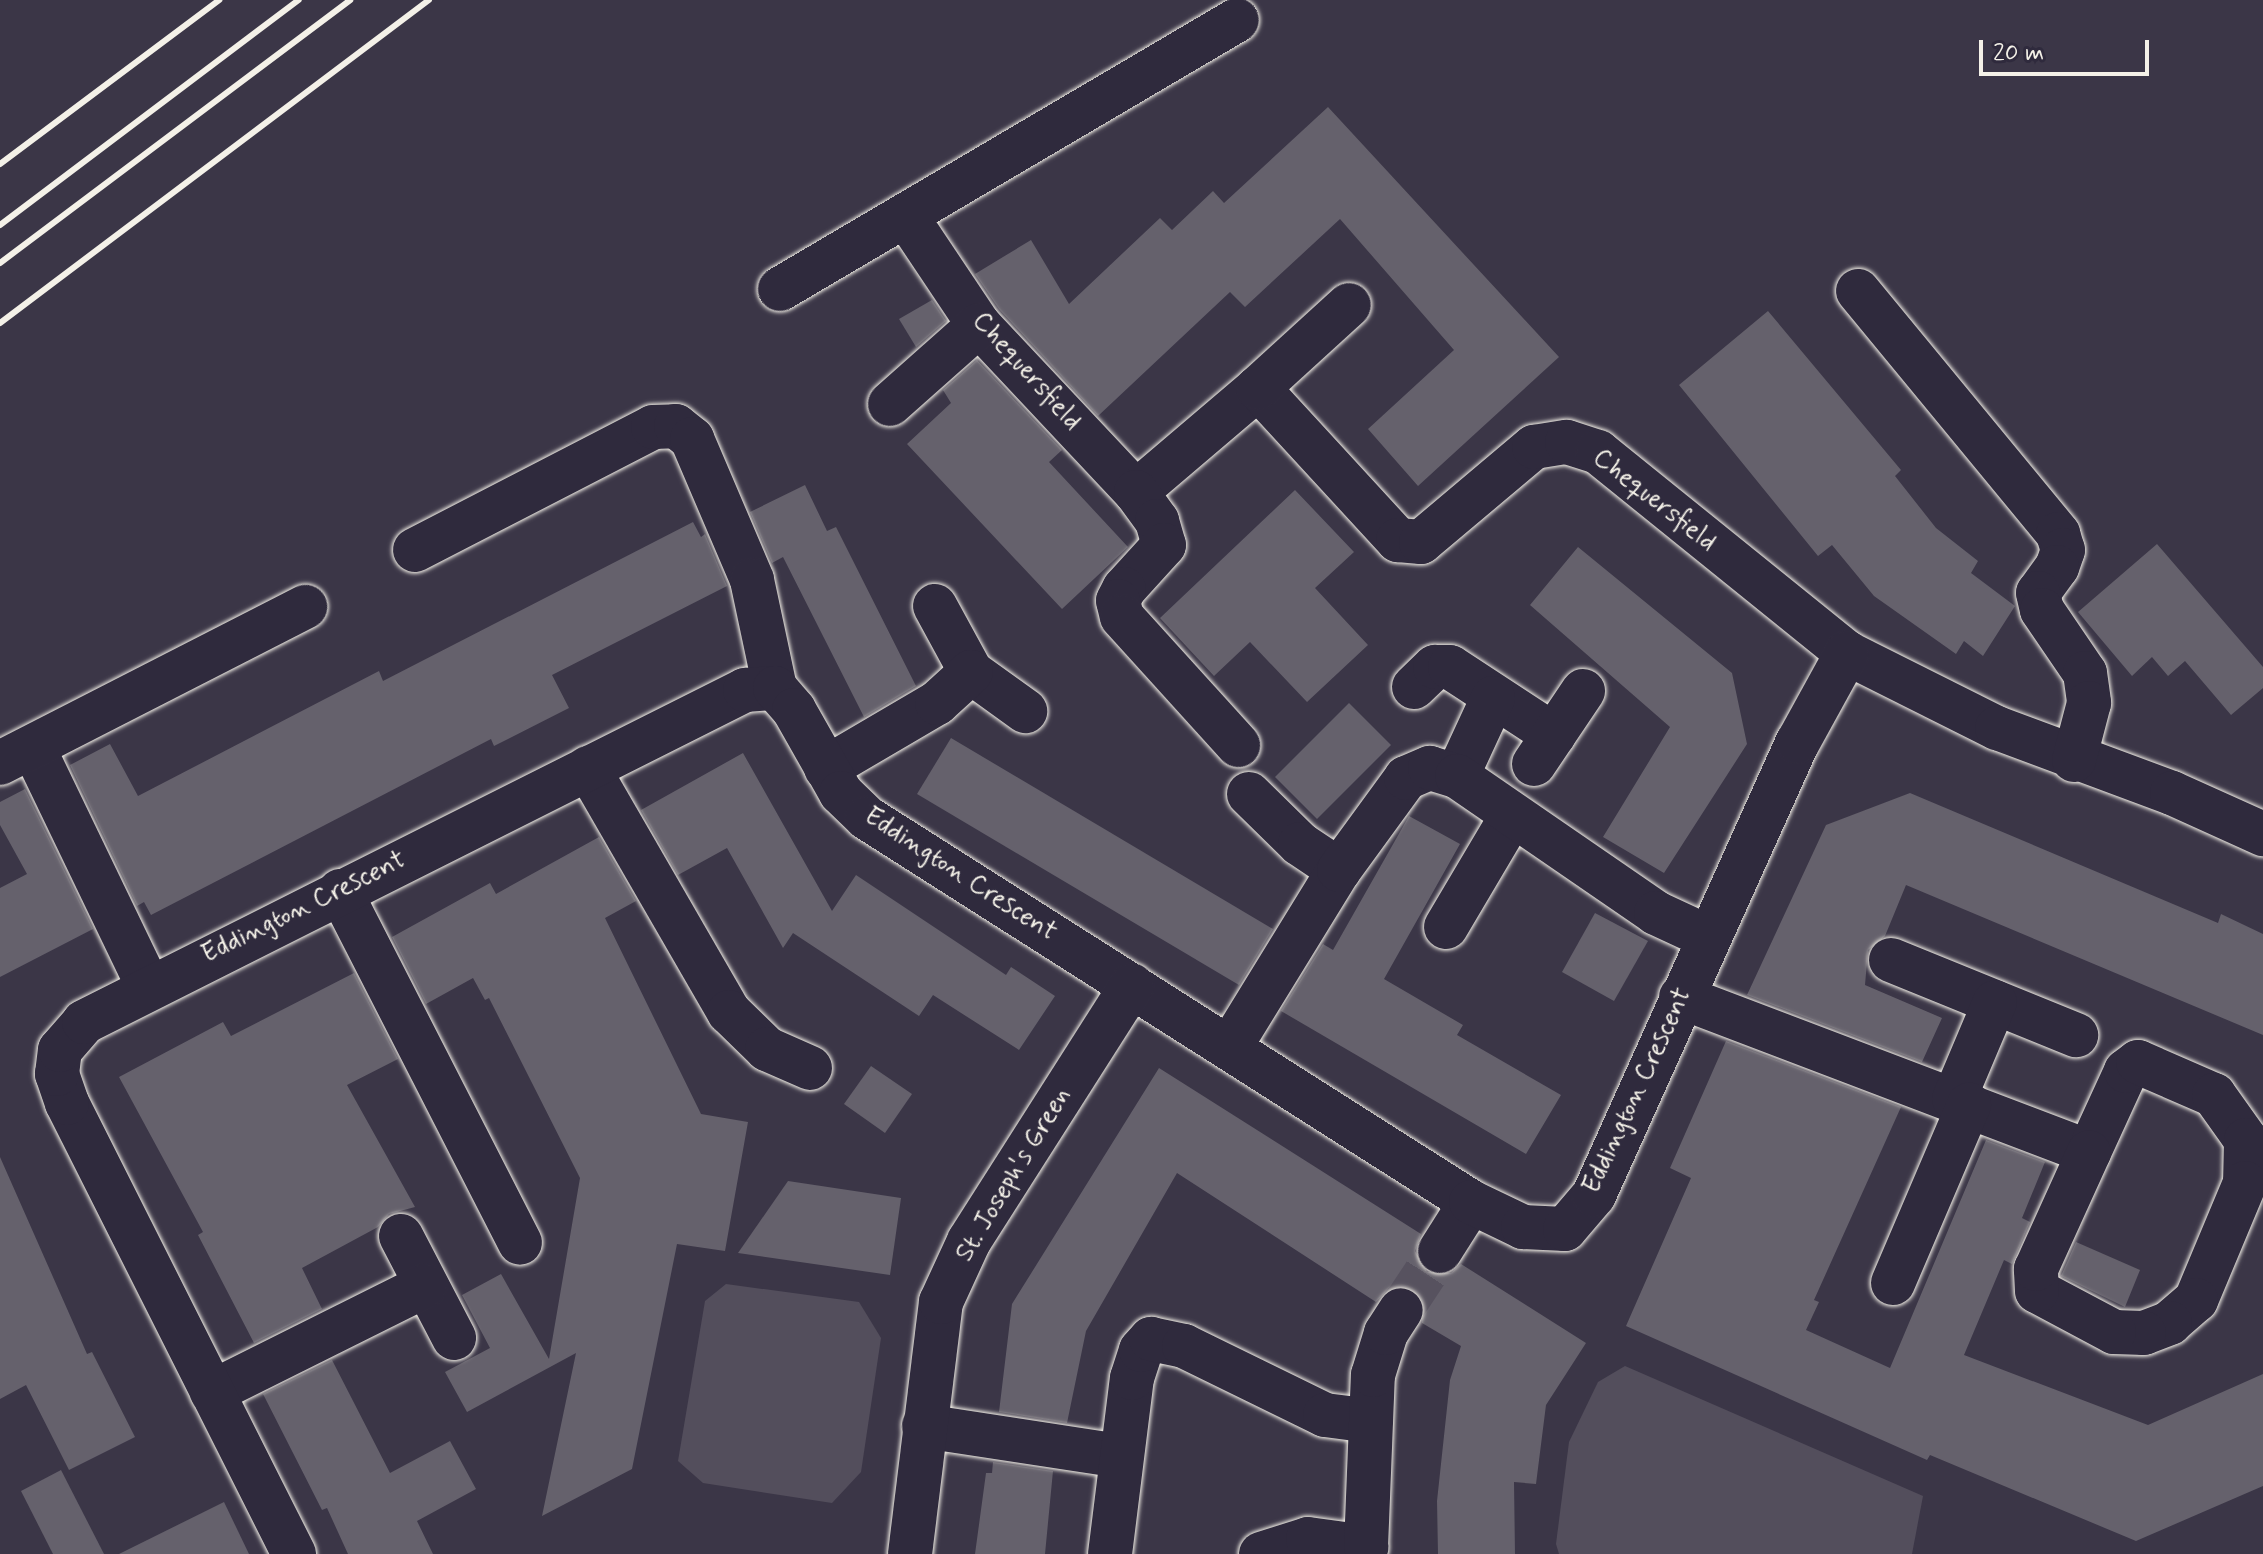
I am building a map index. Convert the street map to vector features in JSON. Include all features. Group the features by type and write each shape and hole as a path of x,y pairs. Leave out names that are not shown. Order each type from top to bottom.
{"street":[{"path":"780,289 1237,20"},
{"name":"Chequersfield","path":"906,216 979,325 1136,492 1157,521 1164,545 1124,589 1118,601 1122,617 1238,745"},
{"path":"1858,291 2058,534 2063,550 2057,567 2038,593 2042,610 2085,673 2089,703 2074,760"},
{"path":"1136,492 1349,305"},
{"path":"890,404 979,325"},
{"name":"Chequersfield","path":"1258,388 1398,540 1421,542 1534,447 1567,442 1598,452 1847,653 1997,728 2074,760 2172,793 2263,834"},
{"path":"415,550 653,427 676,426 692,439 752,580 775,688"},
{"path":"935,606 971,672 1025,711"},
{"path":"148,986 16,755 305,607"},
{"name":"Eddington Crescent","path":"294,1554 73,1117 57,1074 60,1050 70,1032 148,986 745,690 775,688 794,710 841,793 867,818 1471,1202 1523,1227 1565,1229 1594,1195 1798,742 1847,653"},
{"path":"1414,687 1435,667 1450,667 1493,698 1544,750 1583,691"},
{"path":"826,768 937,703 971,672"},
{"path":"1457,776 1493,698"},
{"path":"588,768 729,1012 767,1049 810,1068"},
{"path":"1230,1047 1339,870 1406,778 1430,768 1457,776 1511,817 1656,913 1708,937"},
{"path":"1249,794 1300,844 1339,870"},
{"path":"1446,927 1511,817"},
{"path":"340,891 520,1243"},
{"path":"1891,960 2076,1035"},
{"name":"St. Joseph's Green","path":"910,1554 941,1302 969,1241 1132,985"},
{"path":"1681,997 2089,1152"},
{"path":"1893,1283 1962,1102 1995,1002"},
{"path":"2138,1062 2214,1095 2246,1140 2245,1183 2196,1300 2170,1323 2144,1333 2114,1332 2037,1291 2036,1269 2089,1152 2126,1071 2138,1062"},
{"path":"1440,1251 1471,1202"},
{"path":"401,1236 454,1338"},
{"path":"212,1392 425,1286"},
{"path":"1261,1554 1308,1539 1366,1551 1373,1375 1386,1333 1401,1310"},
{"path":"1110,1554 1119,1456 1132,1378 1141,1350 1151,1339 1184,1346 1325,1415 1371,1421"},
{"path":"924,1426 1119,1456"}],"shaded area":[{"path":"726,1284 859,1302 881,1338 861,1472 832,1503 703,1483 678,1461 705,1301"},
{"path":"1625,1366 1923,1496 1912,1554 1559,1554 1556,1544 1569,1442 1598,1382"}],"building":[{"path":"1328,107 1559,357 1418,486 1368,429 1454,350 1340,219 1245,307 1230,292 1098,416 999,309 975,274 1031,240 1069,304 1160,218 1172,230 1213,191 1224,203"},
{"path":"932,300 946,321 916,347 899,319"},
{"path":"1768,311 1901,470 1895,476 1936,528 1978,561 1971,573 2015,606 1983,656 1964,641 1956,654 1874,596 1832,545 1818,556 1679,385"},
{"path":"977,360 1062,450 1049,462 1128,547 1062,609 907,444 951,403 943,390"},
{"path":"805,485 827,531 836,527 916,686 864,717 783,557 772,563 750,512"},
{"path":"1295,490 1354,552 1315,588 1368,645 1307,702 1250,642 1214,676 1160,618"},
{"path":"693,522 701,537 705,534 727,586 552,675 569,708 494,746 491,739 151,915 144,902 137,906 70,765 110,744 138,796 379,671 383,681"},
{"path":"2157,544 2263,667 2263,688 2231,715 2185,661 2168,676 2152,657 2132,676 2078,612"},
{"path":"1578,547 1732,673 1747,744 1664,873 1603,837 1670,727 1530,605"},
{"path":"1349,703 1391,745 1317,819 1275,777"},
{"path":"951,738 1273,929 1239,985 917,794"},
{"path":"743,753 832,911 856,875 1006,975 1011,967 1055,996 1019,1050 933,995 919,1016 793,933 783,948 727,848 678,875 641,810"},
{"path":"25,789 93,929 0,977 0,888 27,874 0,825 0,802"},
{"path":"1910,793 2218,923 2221,914 2263,934 2263,1035 1906,885 1885,936 1868,950 1865,985 1942,1018 1922,1062 1747,995 1826,825"},
{"path":"1409,816 1460,844 1384,979 1463,1025 1457,1035 1561,1095 1526,1154 1281,1011 1323,944 1333,950"},
{"path":"599,837 636,901 605,918 701,1114 748,1122 725,1251 677,1244 632,1469 542,1516 576,1353 467,1412 445,1372 490,1348 462,1295 501,1274 549,1359 580,1178 489,998 485,1000 473,978 426,1004 392,937 490,883 496,894"},
{"path":"1595,913 1648,941 1614,1001 1562,972"},
{"path":"354,973 398,1059 347,1085 415,1207 389,1214 378,1227 302,1268 322,1309 254,1343 198,1235 203,1232 119,1077 223,1022 231,1036"},
{"path":"1726,1041 1901,1107 1814,1300 1819,1302 1806,1330 1890,1368 1986,1140 2045,1162 2022,1218 2030,1222 2012,1264 2004,1260 1964,1355 2148,1425 2263,1374 2263,1486 2136,1541 1930,1455 1927,1460 1626,1326 1691,1178 1670,1168"},
{"path":"871,1066 912,1094 885,1133 844,1104"},
{"path":"1159,1068 1421,1234 1415,1251 1427,1272 1451,1273 1461,1264 1586,1343 1546,1405 1536,1484 1514,1482 1515,1554 1438,1554 1437,1501 1450,1380 1461,1346 1422,1323 1423,1298 1402,1285 1389,1288 1376,1302 1177,1173 1086,1331 1067,1423 999,1412 1012,1304"},
{"path":"0,1157 87,1354 92,1352 135,1437 69,1470 26,1385 0,1399"},
{"path":"788,1181 901,1198 890,1275 738,1253"},
{"path":"2076,1242 2140,1270 2125,1307 2061,1276"},
{"path":"332,1360 390,1473 450,1441 476,1489 417,1521 433,1554 348,1554 327,1508 322,1510 263,1394"},
{"path":"993,1462 1053,1471 1045,1554 975,1554 986,1473 992,1473"},
{"path":"61,1470 104,1554 53,1554 21,1491"},
{"path":"224,1502 249,1554 119,1554"}],"tunnel":[{"path":"1401,1310 1440,1251"}],"railway":[{"path":"0,164 219,0"},
{"path":"0,225 299,0"},
{"path":"0,263 350,0"},
{"path":"0,323 429,0"}]}
